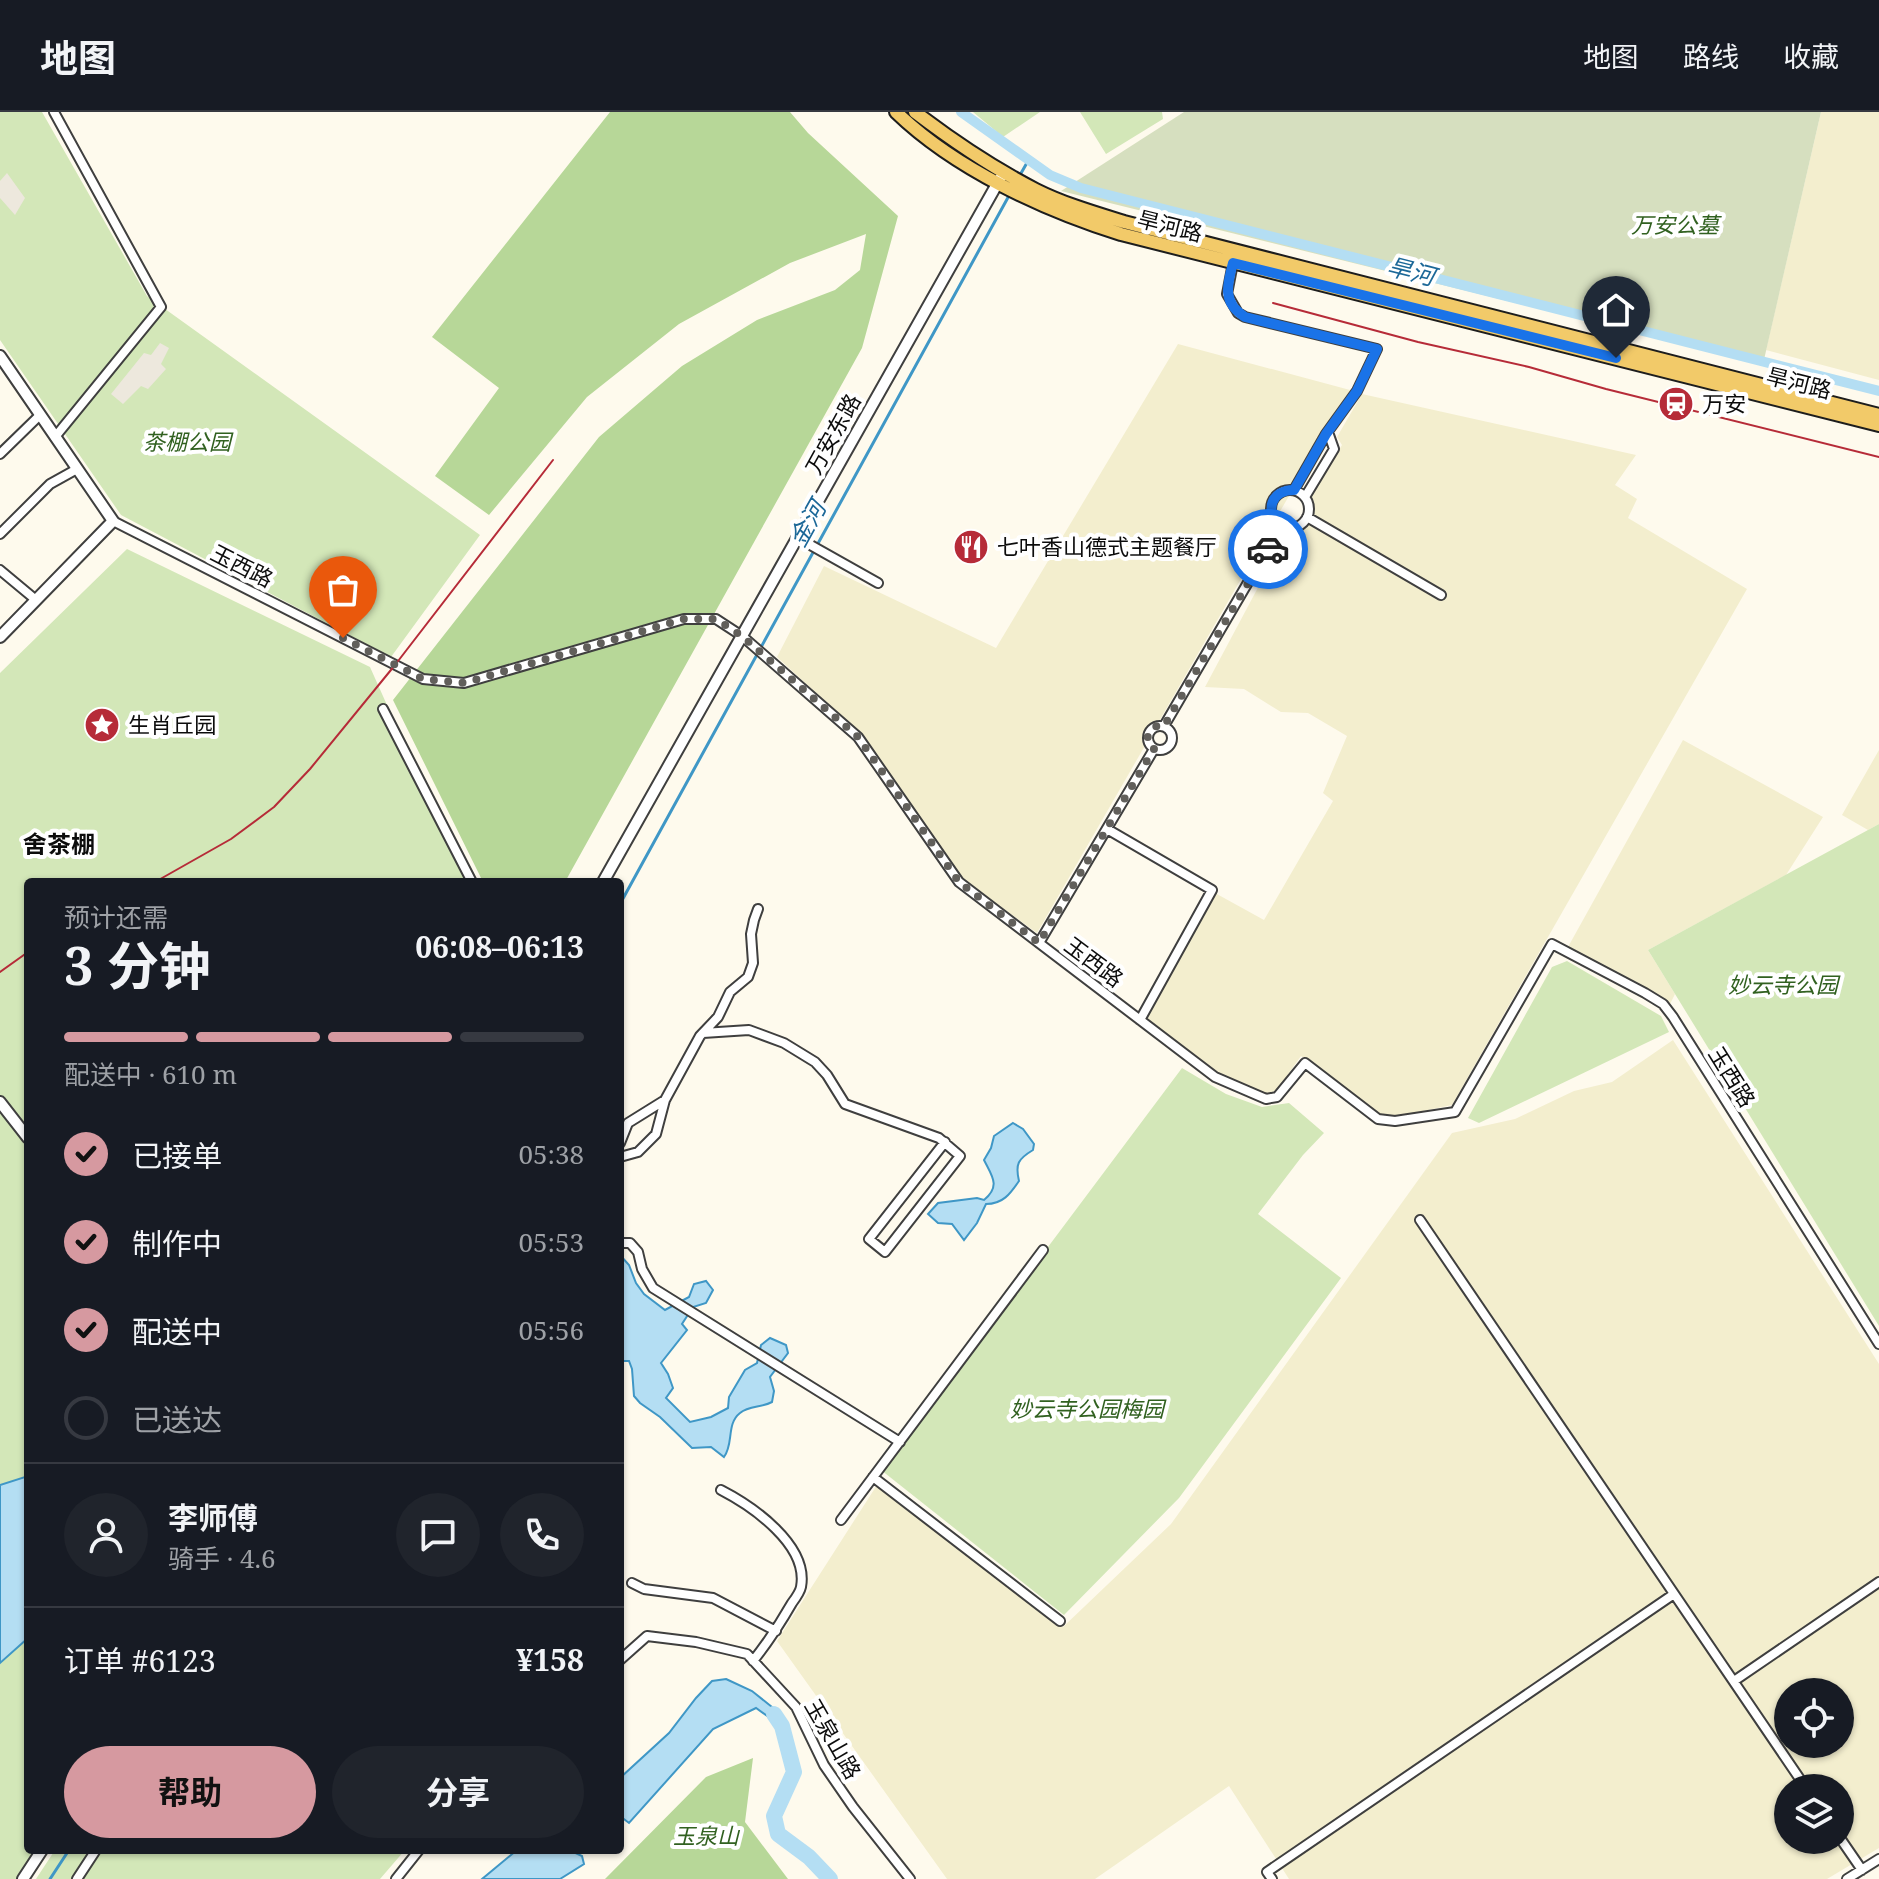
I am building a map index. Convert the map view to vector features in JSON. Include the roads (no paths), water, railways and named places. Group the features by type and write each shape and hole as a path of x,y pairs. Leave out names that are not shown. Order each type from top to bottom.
{"main road":[{"name":"旱河路","path":"896,112 940,147 1083,222 1233,263 1879,425"},
{"name":"旱河路","path":"915,112 1006,180"},
{"name":"旱河路","path":"1025,191 1124,222 1879,415"}],"street":[{"path":"54,112 161,307 55,437"},
{"name":"万安东路","path":"605,878 1006,180"},
{"path":"1233,263 1227,294 1238,313 1377,349 1357,391 1328,432 1294,490"},
{"path":"0,356 4,372 40,415 113,521 0,637"},
{"path":"0,454 40,415"},
{"path":"1305,497 1334,449 1328,432"},
{"path":"0,534 50,484 77,469"},
{"path":"1294,490 1305,497 1309,509 1307,517 1300,525 1281,526 1273,517 1272,505 1278,495 1294,490"},
{"path":"1307,517 1441,595"},
{"name":"玉西路","path":"113,521 423,679 464,683 684,619 716,619 742,636 858,737 959,882 1215,1077 1266,1099 1277,1097 1305,1063 1378,1119 1395,1121 1455,1112 1552,944 1663,1004 1879,1344"},
{"path":"1164,726 1281,526"},
{"path":"798,538 878,583"},
{"path":"0,570 36,600"},
{"path":"383,709 470,878"},
{"path":"1158,725 1164,726 1171,733 1171,741 1162,750 1154,749 1147,740 1149,732 1158,725"},
{"path":"1039,943 1154,749"},
{"path":"1107,829 1212,890 1140,1020"},
{"path":"624,1156 638,1152 656,1134 665,1100 703,1033 718,1017 730,992 748,977 753,963 751,934 758,909"},
{"path":"703,1033 749,1030 784,1043 815,1062 845,1104 939,1138 945,1142 960,1156 885,1252 869,1239 945,1142"},
{"path":"624,1121 665,1100"},
{"path":"0,1102 24,1133"},
{"path":"1420,1220 1797,1774"},
{"path":"624,1243 630,1243 638,1252 642,1269 653,1288 900,1442"},
{"path":"841,1520 1043,1250"},
{"path":"873,1477 1060,1621"},
{"path":"721,1490 742,1500 763,1516 785,1538 800,1569 801,1588 776,1631 753,1661"},
{"path":"1734,1681 1879,1582"},
{"path":"632,1583 644,1589 713,1598 776,1631"},
{"path":"1272,1879 1267,1872 1674,1594"},
{"name":"玉泉山路","path":"624,1656 647,1636 747,1654 796,1707 824,1765 910,1879"},
{"path":"23,1879 39,1854"},
{"path":"77,1879 93,1854"},
{"path":"396,1879 416,1854"},
{"path":"1851,1854 1862,1870"},
{"path":"1847,1879 1879,1859"}],"water":[{"path":"1013,1123 1023,1129 1034,1144 1033,1150 1019,1162 1019,1181 1002,1200 986,1204 964,1240 952,1224 938,1223 928,1214 938,1203 977,1198 984,1200 989,1195 994,1185 984,1160 994,1136"},
{"path":"624,1259 644,1294 665,1310 689,1297 694,1284 706,1281 713,1290 706,1303 693,1307 682,1324 687,1330 661,1363 673,1388 666,1398 690,1422 711,1417 728,1408 729,1397 745,1370 757,1363 761,1345 770,1338 786,1345 788,1353 770,1377 774,1391 772,1402 740,1413 731,1428 724,1457 711,1447 692,1448 660,1417 640,1403 634,1396 629,1361 624,1361"},
{"path":"24,1477 24,1642 0,1663 0,1485"},
{"path":"726,1679 752,1691 777,1711 770,1718 756,1708 713,1729 629,1823 624,1819 624,1774 669,1733 712,1681"},
{"path":"512,1854 578,1854 582,1856 584,1864 560,1879 482,1879"}],"waterway":[{"name":"旱河","path":"961,112 1050,175 1081,188 1879,391"},
{"name":"金河","path":"1020,175 1028,161"},
{"name":"金河","path":"624,897 1011,192"},
{"path":"774,1714 782,1726 794,1772 774,1816 778,1834 809,1857 830,1879"},
{"name":"金河","path":"50,1879 66,1854"}],"tram line":[{"path":"1273,303 1879,457"},
{"path":"162,878 231,839 274,807 310,769 395,665 553,460"},
{"path":"0,972 24,955"}],"place":[{"name":"万安","path":"1676,404"},
{"name":"七叶香山德式主题餐厅","path":"971,547"},
{"name":"生肖丘园","path":"102,725"}],"district":[{"name":"舍茶棚","path":"59,845"}],"park label":[{"name":"万安公墓","path":"1675,225"},
{"name":"茶棚公园","path":"187,442"},
{"name":"妙云寺公园","path":"1783,985"},
{"name":"妙云寺公园梅园","path":"1087,1409"},
{"name":"玉泉山","path":"706,1836"}]}
